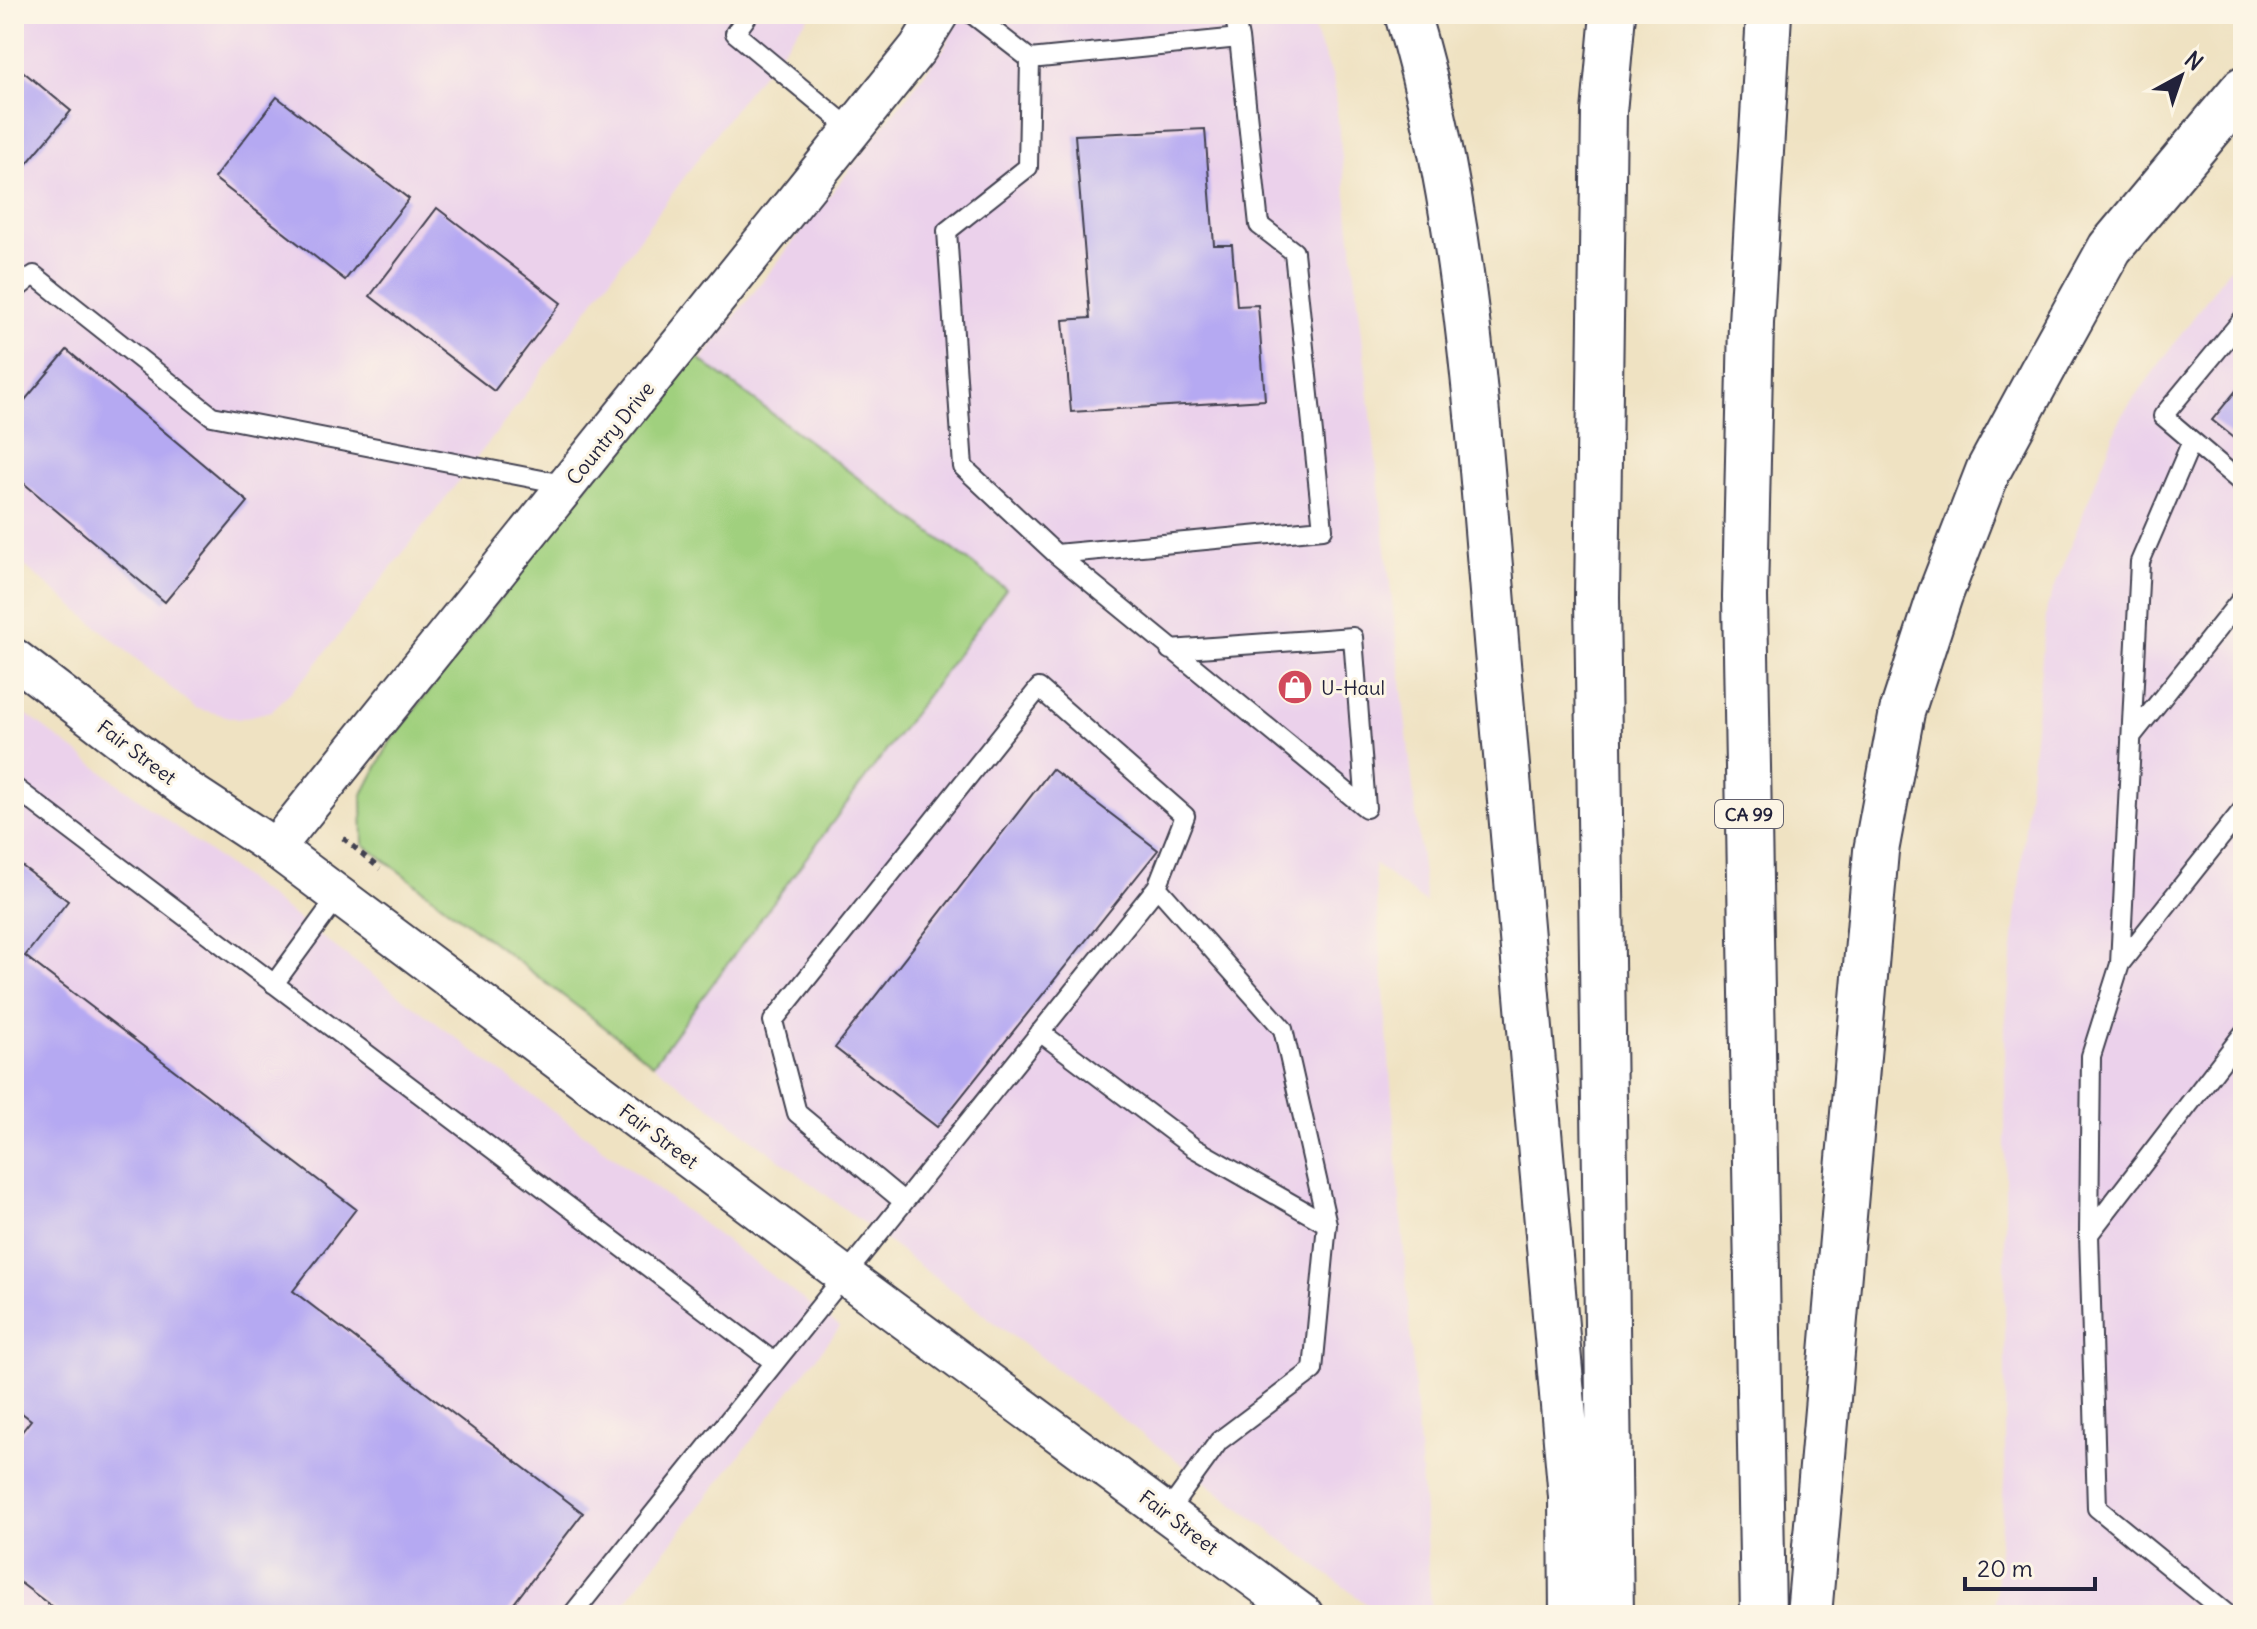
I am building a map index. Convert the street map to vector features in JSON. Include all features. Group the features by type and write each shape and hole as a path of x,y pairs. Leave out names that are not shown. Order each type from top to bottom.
{"highway":[{"path":"1407,14 1420,55 1455,222 1480,455 1571,1497 1572,1615"},
{"path":"1611,1615 1597,597 1604,112 1613,14"},
{"name":"CA 99","path":"1763,1615 1745,597 1751,323 1769,14"},
{"path":"1809,1615 1876,851 1902,712 1940,595 1988,471 2048,360 2110,248 2243,89"}],"street":[{"name":"Country Drive","path":"275,848 918,48 939,14"},
{"name":"Fair Street","path":"14,658 184,788 339,895 844,1275 1304,1615"}],"lane":[{"path":"749,14 735,33 852,130"},
{"path":"972,14 1030,59 1239,38"},
{"path":"1056,554 1323,529 1294,252 1259,225 1234,14"},
{"path":"1030,59 1028,167 947,231 963,467 1056,554 1170,650 1366,808 1353,637 1170,650"},
{"path":"14,291 34,275 212,416 568,485"},
{"path":"2243,319 2163,416 2243,484"},
{"path":"2192,441 2140,562 2120,964 2091,1056 2089,1234 2097,1508 2228,1615"},
{"path":"2131,737 2243,597"},
{"path":"572,1615 1157,887 1185,816 1039,688 773,1021 797,1113 903,1201"},
{"path":"14,787 774,1362"},
{"path":"2120,964 2243,809"},
{"path":"1157,887 1283,1029 1327,1224 1313,1370 1219,1441 1167,1513"},
{"path":"274,984 339,895"},
{"path":"1040,1032 1194,1148 1327,1224"},
{"path":"2089,1234 2243,1034"}],"path":[{"path":"343,838 380,869"}],"shaded area":[{"path":"14,14 811,14 743,97 507,419 310,672 272,711 238,719 195,708 14,557"},
{"path":"961,14 1308,14 1333,77 1426,903 1374,864 1432,1615 1381,1615 653,1064 1006,589 701,360 943,50"},
{"path":"2243,250 2243,1615 1994,1615 2005,1469 2005,1028 2047,607 2121,416"},
{"path":"14,705 840,1327 615,1615 14,1615"}],"green space":[{"path":"690,352 1006,589 653,1064 363,844 362,796 390,742"}],"building":[{"path":"14,64 71,111 14,179"},
{"path":"277,97 409,199 345,280 214,178"},
{"path":"1205,129 1214,245 1232,245 1237,306 1258,305 1265,400 1071,412 1063,320 1090,318 1075,135"},
{"path":"437,208 561,303 494,391 370,296"},
{"path":"67,350 248,502 165,602 14,475 14,413"},
{"path":"2243,382 2243,445 2212,420"},
{"path":"1052,769 1158,850 937,1127 835,1048"},
{"path":"14,860 68,901 25,956 356,1209 293,1291 583,1513 505,1615 63,1615 14,1578 14,1442 31,1420 14,1407"}],"place":[{"name":"U-Haul","path":"1295,687"}]}
